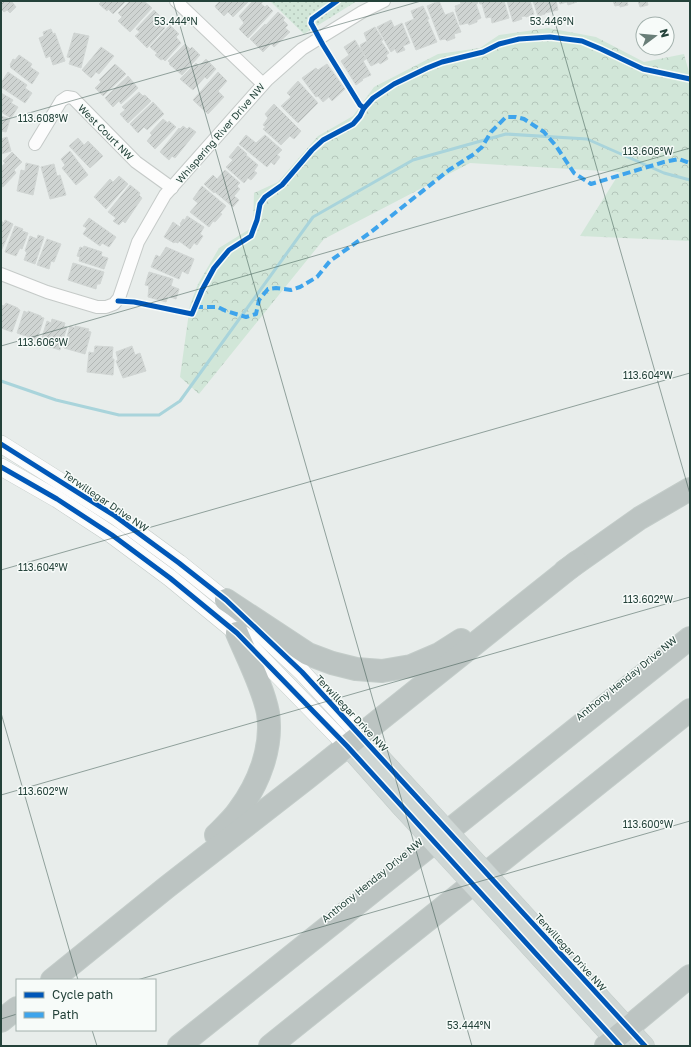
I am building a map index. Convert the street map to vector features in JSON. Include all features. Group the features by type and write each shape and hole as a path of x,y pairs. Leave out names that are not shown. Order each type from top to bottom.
{"highway":[{"path":"226,600 308,654 332,663 356,669 382,671 411,666 439,654 473,633 640,518 690,489"},
{"path":"53,979 577,562"},
{"path":"167,887 195,855 216,836 239,811 254,786 266,757 268,713 259,685 237,633"},
{"name":"Anthony Henday Drive NW","path":"179,1046 690,638"},
{"path":"270,1046 690,710"},
{"path":"617,1040 690,976"},
{"path":"1,1021 16,1009"}],"main road":[{"name":"Terwillegar Drive NW","path":"1,444 115,516 226,600 302,672 353,740 515,918 617,1040 645,1046"},
{"name":"Terwillegar Drive NW","path":"1,467 57,499 112,535 170,578 237,633 353,740"}],"street":[{"path":"176,1 263,84"},
{"name":"Whispering River Drive NW","path":"1,274 47,292 97,307 106,307 114,304 118,301 138,242 165,195 263,84 302,50 362,12 384,1"},
{"name":"West Court NW","path":"35,144 60,101 67,98 73,98 136,162 172,188"}],"green space":[{"path":"270,1 357,1 304,34"},
{"path":"548,28 596,37 644,62 684,54 690,76 690,241 580,236 620,172 470,163 324,239 199,394 180,377 190,305 198,284 219,248 253,227 254,193 278,182 318,136 353,116 374,87 438,54 480,48 499,35"}],"building":[{"path":"1,1 14,1 12,2 16,7 10,13 7,10 4,12 1,9"},
{"path":"102,1 126,1 113,14 99,4"},
{"path":"130,1 144,1 152,8 130,32 118,21 122,17 118,13"},
{"path":"220,1 249,1 233,17 228,12 224,16 216,8 215,6"},
{"path":"253,1 263,1 261,4 265,7 267,5 273,11 248,38 239,29 244,23 239,16"},
{"path":"439,1 445,15 453,12 461,32 454,34 455,38 447,41 445,39 440,40 427,6"},
{"path":"460,1 477,1 478,3 476,4 481,18 477,20 477,22 469,25 468,23 460,25 455,6 461,4"},
{"path":"479,1 504,1 509,18 492,23 491,17 486,18 482,4 480,4"},
{"path":"507,1 530,1 534,14 521,17 522,19 513,22"},
{"path":"533,1 556,1 558,10 538,16"},
{"path":"559,1 577,2 568,5 567,2 560,4"},
{"path":"613,1 631,1 627,2 628,5 620,7 620,5 615,6"},
{"path":"638,1 647,1 648,5 640,7"},
{"path":"423,6 437,42 416,50 405,23 414,19 411,11"},
{"path":"154,10 163,19 160,22 165,28 147,48 135,36 140,32 136,29"},
{"path":"278,12 285,18 283,20 288,25 285,28 290,32 274,47 271,44 263,52 250,39"},
{"path":"391,20 394,27 402,23 410,43 403,46 405,50 397,53 395,49 391,52 377,27"},
{"path":"170,25 179,34 176,37 181,43 165,61 163,59 161,60 155,55 157,53 150,47"},
{"path":"375,27 383,40 381,41 389,53 386,55 388,59 380,64 379,62 371,66 360,48 360,45 367,41 364,33"},
{"path":"51,29 53,34 55,33 65,61 53,65 50,56 46,58 39,38 44,36 43,32"},
{"path":"74,33 89,36 81,68 69,64 71,58 67,57"},
{"path":"355,40 366,59 363,61 371,75 362,79 363,80 356,85 341,61 349,55 344,47"},
{"path":"185,44 190,49 192,47 200,55 182,75 169,64 170,63 168,61"},
{"path":"101,47 114,56 99,74 96,72 91,78 82,70"},
{"path":"19,55 32,64 30,67 39,73 32,84 10,67 13,59 15,60"},
{"path":"206,59 216,69 207,79 205,77 193,90 180,79 196,63 199,66"},
{"path":"115,64 126,74 103,96 95,88 101,82 99,80"},
{"path":"327,64 345,89 332,101 329,97 323,102 318,96 316,97 302,78 316,68 318,70"},
{"path":"8,72 27,85 25,88 32,93 25,103 1,87 1,83"},
{"path":"218,72 227,81 218,91 224,97 208,114 193,100"},
{"path":"128,76 138,88 121,104 119,101 113,107 105,98"},
{"path":"298,81 318,103 298,123 281,106 291,97 287,93"},
{"path":"139,92 151,101 128,123 120,114 125,110 122,107"},
{"path":"1,93 13,100 11,103 18,107 11,118 1,112"},
{"path":"153,102 164,114 147,130 144,127 138,133 130,124"},
{"path":"274,104 301,131 294,139 290,136 281,145 263,129 266,127 263,125 268,118 265,114"},
{"path":"1,116 10,119 6,132 1,131"},
{"path":"163,119 168,123 169,121 176,127 155,149 147,141 152,135 150,133"},
{"path":"183,126 187,129 189,127 196,132 175,158 172,156 169,160 160,152 179,128 180,129"},
{"path":"246,135 256,143 265,135 282,150 277,155 280,157 274,165 271,162 267,167 239,144"},
{"path":"7,137 11,151 1,154 1,139"},
{"path":"78,138 84,145 88,141 103,156 90,168 69,146"},
{"path":"238,146 258,165 254,171 257,173 251,180 248,178 244,183 226,167 233,160 229,157"},
{"path":"70,151 88,175 76,185 62,168 65,165 61,159"},
{"path":"12,152 22,162 14,170 16,173 3,187 1,186 1,167 5,163 3,161"},
{"path":"26,163 39,166 33,195 17,191 21,170 25,171"},
{"path":"54,164 57,176 60,175 66,195 50,199 41,167"},
{"path":"225,170 240,183 237,186 240,189 234,196 239,200 233,207 204,184 213,175 217,179"},
{"path":"119,176 128,184 106,209 94,197 110,179 113,182"},
{"path":"130,185 140,193 139,195 142,198 125,223 123,221 119,225 113,221 116,218 108,212"},
{"path":"202,186 226,206 220,213 222,214 215,222 213,221 209,227 190,212 198,203 193,199"},
{"path":"187,216 204,227 200,234 203,236 197,245 194,243 190,249 179,241 178,243 174,243 164,237 173,222 180,227 183,219 185,220"},
{"path":"89,218 116,237 109,247 102,243 100,246 83,234 87,228 83,226"},
{"path":"5,220 13,224 1,251 1,221 4,223"},
{"path":"15,226 28,233 22,249 20,248 16,256 5,252"},
{"path":"38,235 44,237 35,264 24,260 27,252 25,251 30,236 37,239"},
{"path":"47,239 61,244 54,262 51,261 49,269 37,265"},
{"path":"84,246 102,252 101,256 108,258 104,269 79,261 80,257 77,256 80,247 83,248"},
{"path":"166,247 194,259 188,274 182,271 179,279 151,267 156,255 160,257"},
{"path":"73,263 104,272 100,284 97,284 96,289 68,280"},
{"path":"149,272 173,279 171,286 179,289 176,299 168,296 166,302 148,297 149,286 145,285"},
{"path":"6,303 20,310 12,332 1,328 1,305 4,306"},
{"path":"24,311 28,313 28,311 44,318 37,340 17,333"},
{"path":"52,319 65,323 64,326 67,327 60,350 40,344 47,321 51,323"},
{"path":"70,326 89,329 88,331 91,332 85,354 64,348"},
{"path":"95,346 113,347 113,375 87,372 89,352 94,353"},
{"path":"132,346 135,355 140,353 146,371 123,378 116,361 118,360 116,352"}],"waterway":[{"path":"1,381 56,400 119,415 159,415 180,401 313,217 413,160 506,134 587,139 664,173 690,180"}],"marked path":[{"path":"195,307 218,307 246,317 256,314 259,300 268,289 276,288 291,290 300,287 317,277 330,261 371,232 449,170 474,154 482,147 491,132 506,117 524,119 544,132 556,146 574,173 591,184 664,162 679,159 690,163"}],"cycle path":[{"path":"337,1 312,19 311,23 360,105 364,108"},
{"path":"118,301 134,302 192,314 202,290 214,268 229,250 251,236 257,220 260,204 265,197 282,185 312,150 323,140 353,124 373,98 394,84 442,62 483,52 499,44 519,39 550,37 582,41 643,69 690,79"},
{"path":"1,444 115,516 226,600 302,672 645,1046"},
{"path":"1,467 57,499 112,535 170,578 237,633 347,746 620,1046"}]}
